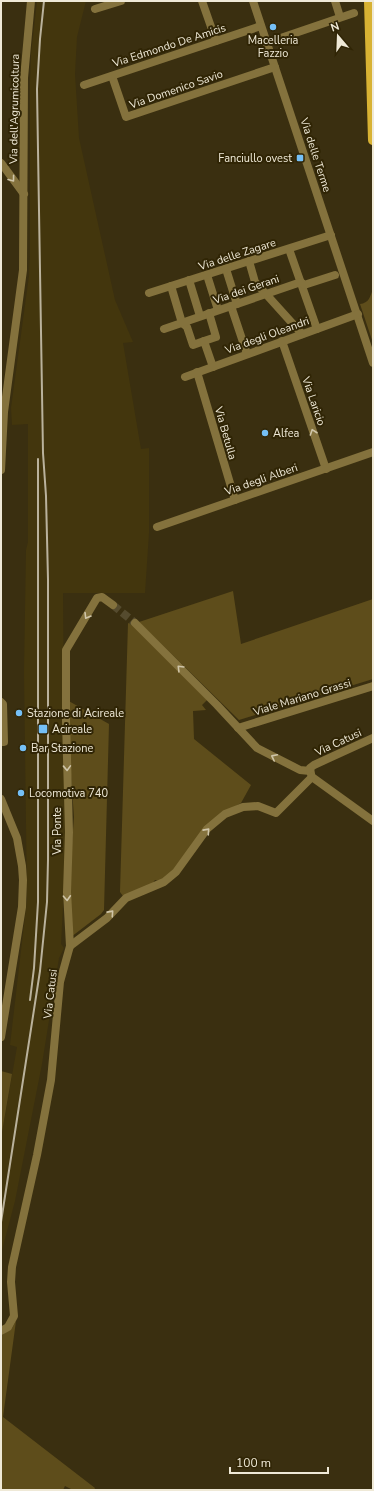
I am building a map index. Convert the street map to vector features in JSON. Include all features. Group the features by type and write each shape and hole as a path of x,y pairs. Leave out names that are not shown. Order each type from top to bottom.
{"main road":[{"path":"369,1 373,140"}],"street":[{"name":"Via dell'Agrumicoltura","path":"1,470 5,406 23,270 24,78 31,1"},
{"path":"96,10 121,1"},
{"path":"202,1 216,41"},
{"name":"Via delle Terme","path":"253,1 358,315"},
{"path":"335,1 340,17"},
{"path":"266,43 354,13"},
{"name":"Via Edmondo De Amicis","path":"84,85 261,26"},
{"name":"Via Domenico Savio","path":"112,76 126,118 275,68"},
{"path":"1,164 24,194"},
{"name":"Via delle Zagare","path":"149,293 331,236"},
{"path":"289,249 317,329"},
{"path":"249,261 255,282 302,334"},
{"path":"226,269 246,354"},
{"path":"207,275 218,310"},
{"name":"Via dei Gerani","path":"164,329 301,282 304,285 335,275"},
{"path":"188,280 200,316"},
{"path":"171,286 182,322 187,327 193,345 216,338 209,314"},
{"path":"358,315 365,327 373,350"},
{"path":"358,315 373,363"},
{"name":"Via degli Oleandri","path":"185,377 358,315"},
{"path":"204,341 213,367"},
{"name":"Via Laricio","path":"282,341 326,469"},
{"name":"Via Betulla","path":"197,372 234,500"},
{"name":"Via degli Alberi","path":"157,527 373,452"},
{"name":"Via Ponte","path":"70,946 67,892 69,832 66,650 97,598 102,597 114,605"},
{"path":"136,623 257,748 311,774 373,821"},
{"name":"Viale Mariano Grassi","path":"238,728 373,686"},
{"path":"2,703 2,742"},
{"name":"Via Catusi","path":"1,1331 8,1327 14,1316 11,1282 12,1267 37,1155 51,1080 60,982 70,946 107,918 126,898 164,882 176,872 207,829 225,814 243,807 258,806 276,812 311,774 310,768 373,738"},
{"path":"1,799 17,838 23,880 22,907 1,1037"}],"shaded area":[{"path":"37,1 86,1 77,37 75,74 79,138 115,300 133,342 123,343 141,449 149,448 149,533 145,593 63,593 67,832 61,944 64,948 59,958 42,1064 15,1201 1,1254 1,1138 17,1047 10,1045 27,899 24,672 26,550 28,542 28,424 12,425 11,408 29,276 30,82 31,54"},
{"path":"373,289 373,343 360,304 367,301"},
{"path":"233,591 241,644 373,599 373,679 239,720 139,622"},
{"path":"128,623 133,625 207,700 202,705 206,710 193,711 194,739 251,785 241,803 223,813 169,877 160,881 155,880 152,884 123,896 120,892"},
{"path":"67,700 109,724 104,910 71,937 68,893 74,817 68,733 73,732 73,727 67,724"},
{"path":"1,1071 12,1074 1,1138"},
{"path":"16,1321 3,1417 95,1488 94,1490 73,1490 65,1486 63,1490 1,1490 1,1336 12,1328"}],"tunnel":[{"path":"113,605 135,623"}],"railway":[{"path":"1,1222 40,971 47,902 48,579 46,496 43,453 37,89 44,1"},
{"path":"30,1000 34,968 38,902 38,459"}],"place":[{"name":"Macelleria Fazzio","path":"273,27"},
{"name":"Fanciullo ovest","path":"300,158"},
{"name":"Alfea","path":"265,433"},
{"name":"Stazione di Acireale","path":"19,713"},
{"name":"Acireale","path":"43,729"},
{"name":"Bar Stazione","path":"23,748"},
{"name":"Locomotiva 740","path":"21,793"}]}
